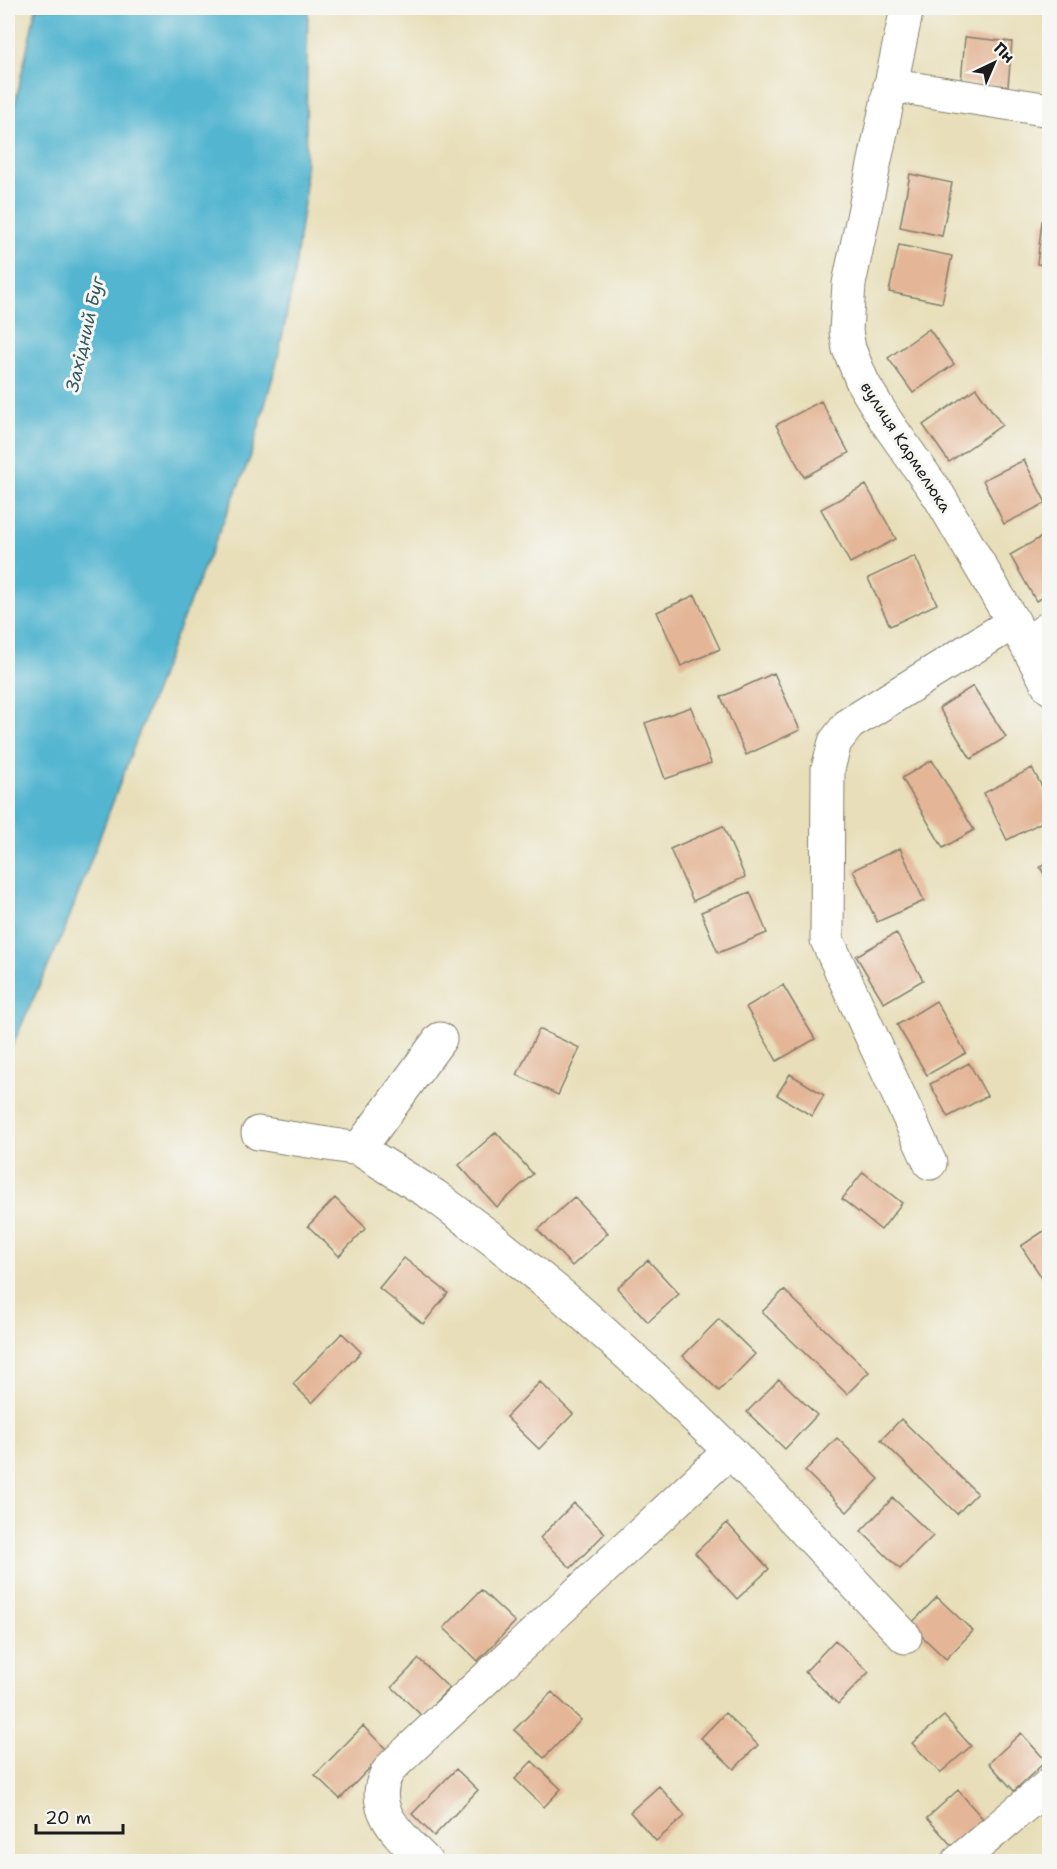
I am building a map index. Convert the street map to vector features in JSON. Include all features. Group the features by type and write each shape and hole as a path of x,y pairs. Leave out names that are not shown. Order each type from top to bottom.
{"street":[{"name":"вулиця Кармелюка","path":"907,8 849,284 846,323 849,349 863,383 875,402 1030,631 1050,688"},
{"path":"890,85 1050,110"},
{"path":"930,1163 827,940 828,769 835,742 849,724 1030,631"},
{"path":"359,1149 440,1039"},
{"path":"258,1133 359,1149 435,1196 491,1238 565,1298 661,1384 730,1451 905,1637"},
{"path":"426,1862 392,1827 385,1813 381,1795 388,1773 407,1752 730,1451"},
{"path":"958,1862 1050,1784"}],"water":[{"name":"Західний Буг","path":"36,8 308,8 305,195 293,283 277,362 250,458 176,635 65,929 8,1055 8,136"}],"building":[{"path":"965,37 1012,42 1008,86 961,82"},
{"path":"910,174 952,183 942,236 900,227"},
{"path":"1042,221 1050,222 1050,265 1037,264"},
{"path":"899,245 952,256 942,303 889,292"},
{"path":"929,329 954,364 913,393 888,358"},
{"path":"976,388 1002,425 949,462 923,425"},
{"path":"821,401 849,453 804,477 776,425"},
{"path":"1024,460 1046,503 1004,524 983,480"},
{"path":"866,485 896,539 850,563 821,509"},
{"path":"1050,532 1050,594 1036,601 1010,555"},
{"path":"915,556 937,604 890,626 868,578"},
{"path":"695,595 720,649 681,666 657,612"},
{"path":"774,673 800,730 746,755 721,697"},
{"path":"973,686 1006,737 971,759 939,708"},
{"path":"691,707 711,763 665,779 645,723"},
{"path":"932,760 974,830 943,848 902,778"},
{"path":"1032,768 1050,802 1050,818 1007,840 984,793"},
{"path":"723,826 745,877 693,901 670,849"},
{"path":"900,848 924,901 877,922 853,870"},
{"path":"1050,862 1050,884 1040,867"},
{"path":"750,892 767,933 718,953 701,912"},
{"path":"896,933 923,980 884,1003 856,956"},
{"path":"783,985 815,1039 777,1061 746,1007"},
{"path":"936,1001 966,1053 927,1075 897,1025"},
{"path":"539,1029 580,1048 558,1095 517,1075"},
{"path":"969,1063 987,1096 948,1117 930,1084"},
{"path":"790,1074 824,1095 812,1116 777,1095"},
{"path":"496,1132 533,1174 497,1207 459,1165"},
{"path":"863,1172 902,1203 881,1230 842,1199"},
{"path":"574,1197 608,1233 572,1266 538,1230"},
{"path":"335,1198 366,1228 339,1256 308,1226"},
{"path":"1050,1227 1050,1290 1021,1246"},
{"path":"404,1258 448,1293 423,1324 379,1288"},
{"path":"648,1260 679,1294 648,1322 617,1288"},
{"path":"784,1290 869,1372 847,1394 762,1312"},
{"path":"719,1319 755,1354 719,1391 683,1356"},
{"path":"342,1333 361,1352 312,1403 293,1384"},
{"path":"779,1379 817,1415 785,1449 747,1412"},
{"path":"540,1382 573,1414 539,1449 506,1417"},
{"path":"901,1419 977,1493 957,1514 881,1440"},
{"path":"837,1438 879,1479 847,1512 805,1471"},
{"path":"893,1498 933,1536 900,1569 861,1531"},
{"path":"574,1503 605,1533 571,1568 540,1538"},
{"path":"727,1523 769,1569 737,1599 695,1553"},
{"path":"481,1590 515,1622 478,1661 444,1628"},
{"path":"937,1597 973,1631 946,1659 910,1625"},
{"path":"835,1640 869,1672 838,1704 805,1672"},
{"path":"419,1659 449,1688 422,1716 392,1687"},
{"path":"552,1692 581,1720 544,1758 514,1730"},
{"path":"725,1713 758,1745 734,1769 701,1738"},
{"path":"944,1716 971,1746 940,1773 912,1743"},
{"path":"363,1726 387,1750 340,1799 315,1775"},
{"path":"1021,1733 1046,1761 1014,1791 989,1763"},
{"path":"532,1761 561,1789 544,1807 515,1779"},
{"path":"456,1769 478,1790 434,1836 412,1814"},
{"path":"659,1786 685,1816 656,1841 630,1812"},
{"path":"958,1790 983,1819 952,1846 927,1818"}]}
